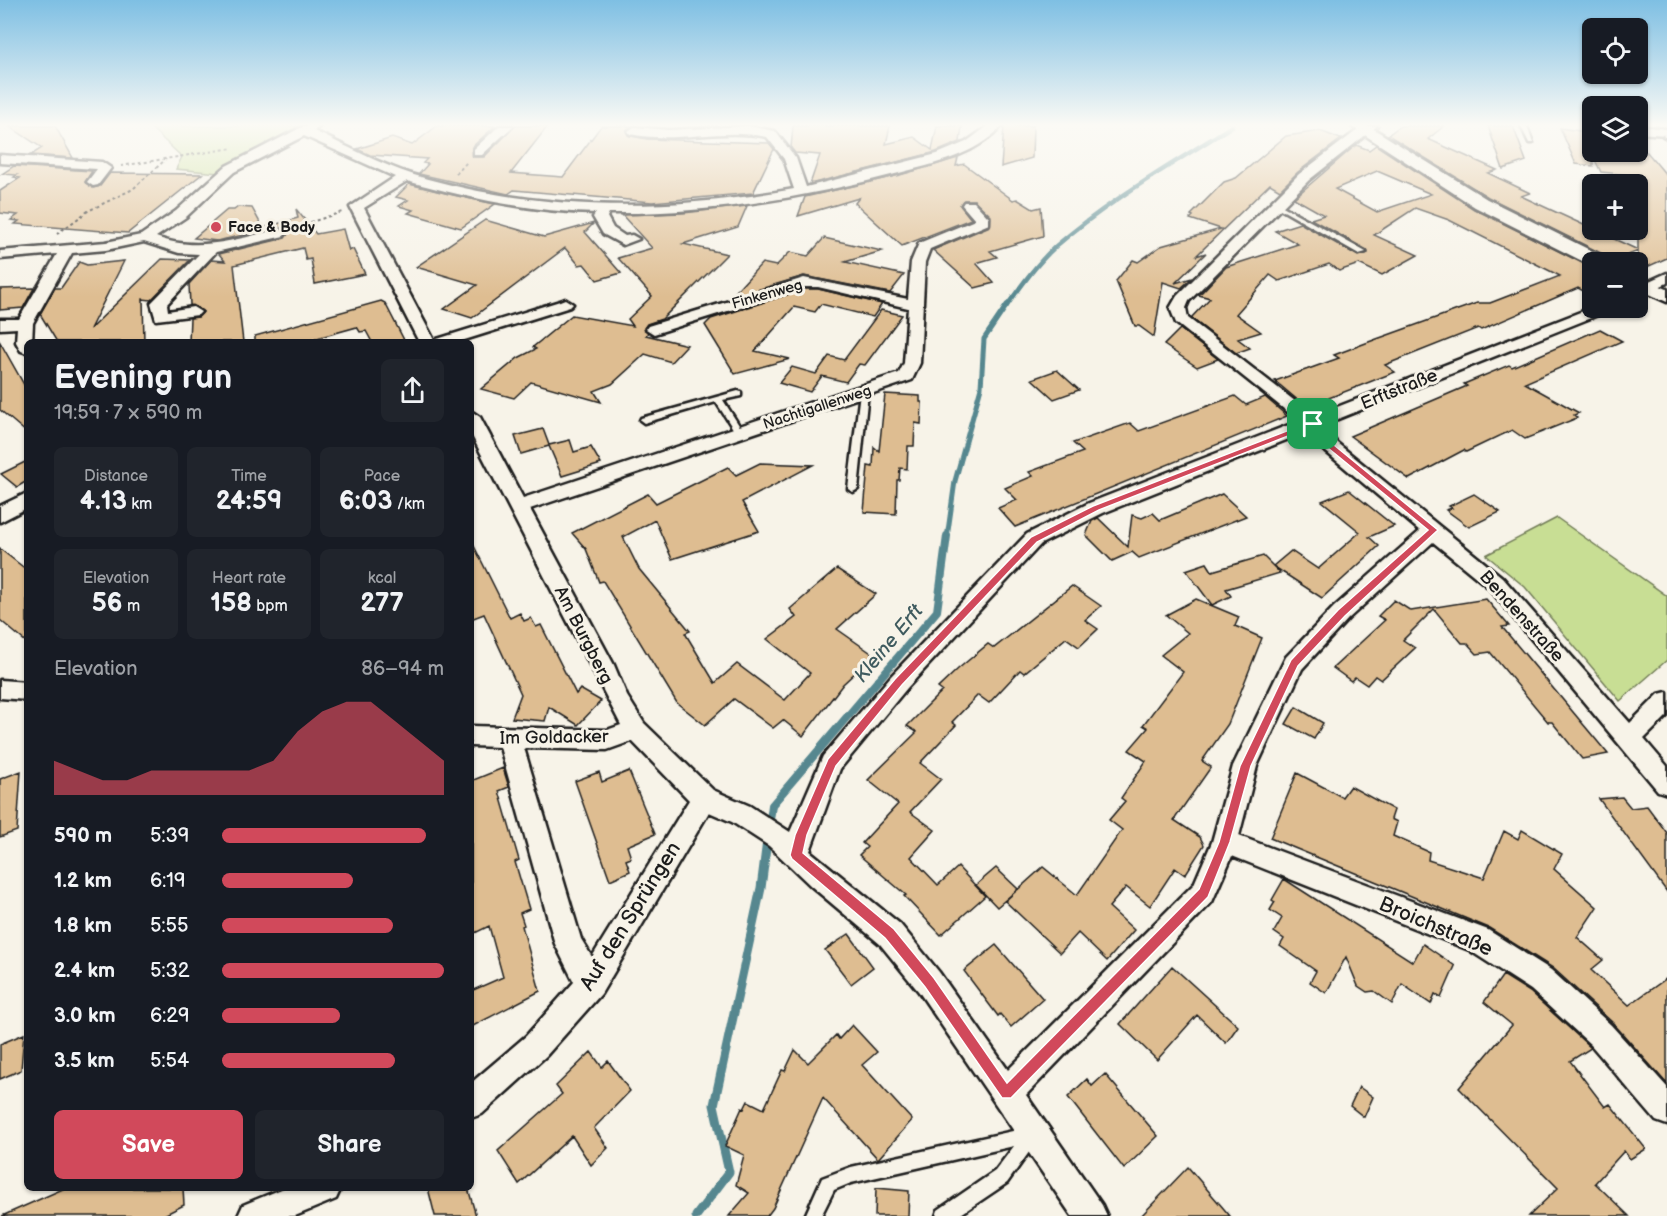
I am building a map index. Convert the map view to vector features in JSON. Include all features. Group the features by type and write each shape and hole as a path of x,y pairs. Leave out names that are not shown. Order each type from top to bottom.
{"street":[{"path":"0,255 66,251 145,238 181,214 215,183"},
{"path":"395,183 357,207 425,339"},
{"path":"427,183 517,202 605,209 672,207 801,192 848,183"},
{"path":"798,183 801,192"},
{"name":"Bendenstraße","path":"1298,183 1182,299 1178,308 1181,320 1190,330 1313,424 1331,447 1495,582 1667,783"},
{"path":"1449,183 1481,203 1582,254"},
{"name":"Nachtigallenweg","path":"519,506 906,376 912,363 918,262 924,246 984,221 969,205"},
{"path":"605,209 600,217 608,231 623,241 632,239"},
{"path":"145,238 176,249 210,251 279,233"},
{"path":"24,339 25,323 33,304 66,251"},
{"path":"162,333 159,303 210,251"},
{"path":"1648,284 1667,277"},
{"name":"Finkenweg","path":"654,328 804,282 818,283 916,305"},
{"path":"1648,289 1667,296"},
{"path":"451,339 565,304"},
{"path":"161,317 193,312"},
{"name":"Erftstraße","path":"787,846 801,835 831,763 899,682 1034,539 1096,508 1582,316"},
{"path":"0,324 25,323"},
{"name":"Am Burgberg","path":"474,423 606,671 617,700 636,730 704,798 741,814 787,846 890,934 929,982 1091,1216"},
{"path":"0,515 24,502"},
{"path":"1006,1094 1203,893 1224,842 1245,766 1294,663 1341,613 1434,530"},
{"path":"0,689 24,692"},
{"path":"1629,738 1667,701"},
{"name":"Im Goldacker","path":"474,736 607,740 636,730"},
{"path":"510,739 569,944 591,984"},
{"name":"Auf den Sprüngen","path":"474,1099 536,1046 591,984 704,798"},
{"name":"Broichstraße","path":"1224,842 1478,940 1541,980 1602,1035 1667,1110"},
{"path":"254,1216 317,1191"}],"lane":[{"path":"1277,205 1362,252"},
{"path":"853,489 864,392"},
{"path":"644,420 738,394"},
{"path":"718,399 740,433"},
{"path":"813,1216 828,1185 850,1175 1034,1134"},
{"path":"944,1216 1001,1177 1034,1134"}],"path":[{"path":"40,252 88,211 133,189 140,183"},
{"path":"445,188 450,183"},
{"path":"279,233 357,207"}],"green space":[{"path":"1557,518 1667,596 1667,660 1620,701 1525,587 1486,555"}],"building":[{"path":"13,183 86,183 93,188 103,183 191,183 128,233 15,224 19,221 11,220 18,215 0,213 0,191"},
{"path":"458,183 758,183 753,193 652,202 514,190 508,194"},
{"path":"867,183 990,183 1013,200 1017,199 1033,209 1041,207 1043,236 990,251 997,257 976,263 994,283 975,288 933,250 990,226 991,216 974,200 964,200 960,205 971,219 902,246 855,203 859,198 798,216 805,197"},
{"path":"1223,183 1287,183 1280,190 1270,184 1196,256 1206,253 1175,283 1192,278 1181,288 1163,282 1154,337 1139,326 1135,326 1116,281 1133,260 1138,262 1161,246 1221,229 1190,219 1193,216 1191,215"},
{"path":"1312,183 1350,183 1335,189 1377,212 1431,194 1405,183 1434,183 1474,209 1582,263 1582,290 1578,288 1481,330 1478,328 1385,365 1395,372 1306,407 1275,381 1339,358 1334,355 1374,340 1477,303 1490,303 1560,276 1449,220 1415,208 1374,235 1418,255 1382,275 1359,264 1339,271 1329,264 1279,281 1270,275 1236,314 1261,332 1238,339 1250,348 1236,353 1191,318 1210,298 1199,295 1226,267 1298,244 1275,231 1300,223 1358,256 1368,253 1367,250 1311,219 1324,215 1294,198"},
{"path":"1465,183 1508,183 1530,193 1521,196 1582,224 1582,240 1616,240 1638,250 1638,240 1648,240 1648,183 1667,183 1667,258 1648,267 1648,252 1599,252 1488,197"},
{"path":"409,184 495,204 461,228 408,213 413,210 399,206 408,200 396,197"},
{"path":"747,206 738,227 683,244 727,254 662,319 647,324 644,328 648,333 646,335 687,345 671,362 645,354 612,384 594,391 601,402 531,382 514,398 481,389 518,358 536,349 533,347 572,315 633,326 628,319 652,296 618,258 652,248 622,215 683,213"},
{"path":"238,207 252,208 263,228 298,218 296,209 316,234 343,229 349,251 353,249 365,274 315,284 311,259 306,260 303,248 234,265 243,339 189,339 190,318 198,317 203,312 190,305 189,284 211,260 225,261 219,254 285,238 288,234 278,227 217,241 194,238 227,210 234,210"},
{"path":"485,220 544,237 594,223 585,232 621,273 597,280 584,264 579,265 565,248 472,318 444,309 477,285 416,267"},
{"path":"824,238 882,251 845,262 904,275 890,293 804,276 730,298 762,263 776,266 790,252 808,256"},
{"path":"162,259 190,260 151,300 143,299 144,339 55,339 40,314 55,288 61,288 79,262 87,265 124,261 90,329"},
{"path":"34,288 23,308 0,310 0,289"},
{"path":"805,289 818,289 882,304 873,317 821,304 815,312 794,307 755,351 790,359 735,374 705,325 711,319"},
{"path":"381,301 385,303 403,339 370,339 366,331 360,332 357,327 314,339 255,339 255,336"},
{"path":"881,310 902,315 865,365 859,364 846,382 822,376 810,392 779,383 792,367 816,374 829,356 844,360"},
{"path":"1180,329 1218,359 1197,367 1164,345"},
{"path":"1600,329 1622,341 1525,383 1579,413 1574,415 1577,418 1525,439 1512,430 1466,452 1464,450 1409,479 1350,436 1467,386 1464,384 1509,365 1512,367"},
{"path":"0,342 24,385 24,430 0,410"},
{"path":"1057,370 1079,390 1054,399 1032,379"},
{"path":"885,394 920,396 920,402 922,402 921,424 915,423 914,446 908,446 907,469 900,468 899,480 897,480 896,514 864,512 868,466 873,467 874,447 879,451"},
{"path":"1235,396 1246,405 1265,397 1287,416 1015,527 998,508 1017,500 1005,488 1033,476 1029,472 1083,452 1073,443 1130,423 1139,431"},
{"path":"543,429 549,445 570,440 574,452 591,447 601,464 562,476 549,446 521,454 515,436"},
{"path":"24,462 24,483 17,487 1,474"},
{"path":"760,463 813,465 742,502 759,531 672,559 655,520 623,537 639,569 690,631 685,633 715,683 737,664 785,700 810,673 767,639 796,617 790,609 837,569 876,594 837,629 874,655 843,684 803,736 783,720 773,728 734,699 705,725 677,703 603,581 599,582 586,549 572,533 648,494 656,503 728,467 736,475"},
{"path":"1349,490 1394,526 1369,537 1379,546 1322,598 1273,566 1291,551 1318,569 1360,532 1322,501"},
{"path":"1222,494 1246,516 1139,558 1132,552 1112,561 1086,535 1092,521 1098,518 1128,547 1132,515 1142,518 1153,513 1160,520"},
{"path":"1474,494 1500,512 1469,527 1446,510 1452,508 1449,506"},
{"path":"474,546 510,618 520,613 524,621 531,618 536,627 541,625 576,694 580,689 601,701 578,725 549,707 545,721 512,718 521,694 484,614 474,618"},
{"path":"0,549 24,568 24,640 0,620"},
{"path":"1263,556 1280,573 1226,589 1231,596 1212,605 1186,570 1207,563 1212,571"},
{"path":"1072,586 1101,606 1085,620 1098,629 1079,647 1066,638 1024,673 1020,670 989,703 978,695 952,722 956,725 920,763 941,779 910,812 935,830 911,857 938,885 958,867 985,896 941,935 904,896 906,895 859,855 867,847 862,843 898,804 868,780 917,732 907,726 942,691 938,688 988,644 994,648"},
{"path":"1196,599 1239,617 1235,626 1262,638 1228,724 1202,761 1211,767 1174,820 1200,837 1204,845 1185,875 1175,868 1150,906 1126,887 1109,907 1134,930 1107,961 1078,933 1060,953 1005,901 1043,867 1077,895 1122,830 1109,820 1125,801 1121,798 1146,761 1129,750 1148,728 1143,725 1183,672 1161,655 1188,633 1166,615"},
{"path":"1486,599 1509,626 1502,627 1608,754 1582,759 1490,652 1477,654 1467,643 1462,643 1434,609 1403,640 1415,648 1381,680 1375,676 1367,685 1355,677 1351,681 1333,668 1385,620 1378,616 1394,600 1411,611"},
{"path":"1296,707 1323,723 1314,739 1286,724"},
{"path":"503,768 509,787 499,791 519,860 515,862 529,909 520,913 524,925 522,926 540,991 474,1025 474,990 503,977 489,926 475,933 474,928 474,780"},
{"path":"21,771 17,831 0,837 0,779"},
{"path":"629,771 655,834 627,846 631,858 626,860 630,871 610,880 575,781 599,772 602,782"},
{"path":"1297,773 1342,797 1350,786 1394,810 1391,819 1397,822 1393,836 1429,852 1428,860 1484,878 1504,831 1518,839 1522,830 1562,854 1554,869 1597,907 1577,937 1603,960 1591,970 1629,1005 1667,978 1667,1084 1613,1023 1553,968 1489,928 1270,838"},
{"path":"1622,797 1631,808 1647,806 1667,833 1667,892 1599,799"},
{"path":"996,868 1018,889 997,907 976,885"},
{"path":"1284,879 1413,962 1423,944 1455,966 1441,998 1435,994 1431,1004 1402,984 1392,1004 1374,991 1367,992 1358,986 1346,957 1326,993 1310,982 1316,971 1280,946 1284,939 1274,932 1282,918 1270,910 1275,902 1272,900"},
{"path":"849,934 873,967 851,984 825,950"},
{"path":"996,945 1043,999 1011,1027 1000,1014 998,1016 964,971"},
{"path":"1172,966 1238,1026 1226,1043 1197,1015 1157,1060 1120,1024"},
{"path":"1503,975 1530,992 1591,1048 1570,1061 1605,1107 1610,1104 1646,1149 1630,1159 1624,1151 1595,1183 1629,1216 1529,1216 1558,1188 1459,1088 1512,1025 1484,1002"},
{"path":"852,1025 877,1052 862,1065 912,1120 878,1159 823,1098 773,1208 767,1216 729,1216 749,1193 736,1185 744,1155 725,1146 742,1108 744,1109 748,1101 764,1109 782,1070 785,1071 795,1050 808,1063 836,1035 839,1039"},
{"path":"24,1034 21,1070 0,1079 0,1044"},
{"path":"591,1052 602,1067 608,1061 630,1091 594,1128 608,1148 591,1165 572,1136 519,1184 498,1151 562,1094 556,1086"},
{"path":"1105,1074 1158,1136 1124,1169 1068,1097 1087,1079 1092,1086"},
{"path":"1359,1087 1373,1097 1364,1117 1350,1106"},
{"path":"1188,1167 1230,1216 1141,1216"},
{"path":"876,1188 909,1191 908,1216 875,1216"},
{"path":"58,1191 183,1191 184,1205 162,1216 2,1216"},
{"path":"429,1191 469,1191 476,1216 435,1216"}],"waterway":[{"name":"Kleine Erft","path":"1006,307 1042,260 1056,246 1076,229 1142,183"},
{"name":"Kleine Erft","path":"947,538 955,481 981,387 984,339 1007,305"},
{"name":"Kleine Erft","path":"768,835 772,805 937,611 947,536"},
{"name":"Kleine Erft","path":"696,1216 729,1172 714,1105 761,888 768,833"}],"place":[{"name":"Face & Body","path":"216,227"}],"route":[{"path":"1313,424 1331,447 1434,530 1341,613 1294,663 1245,766 1224,842 1203,893 1006,1094 929,982 890,934 796,855 801,835 806,829 831,763 899,682 1034,539 1096,508 1313,424"}]}
